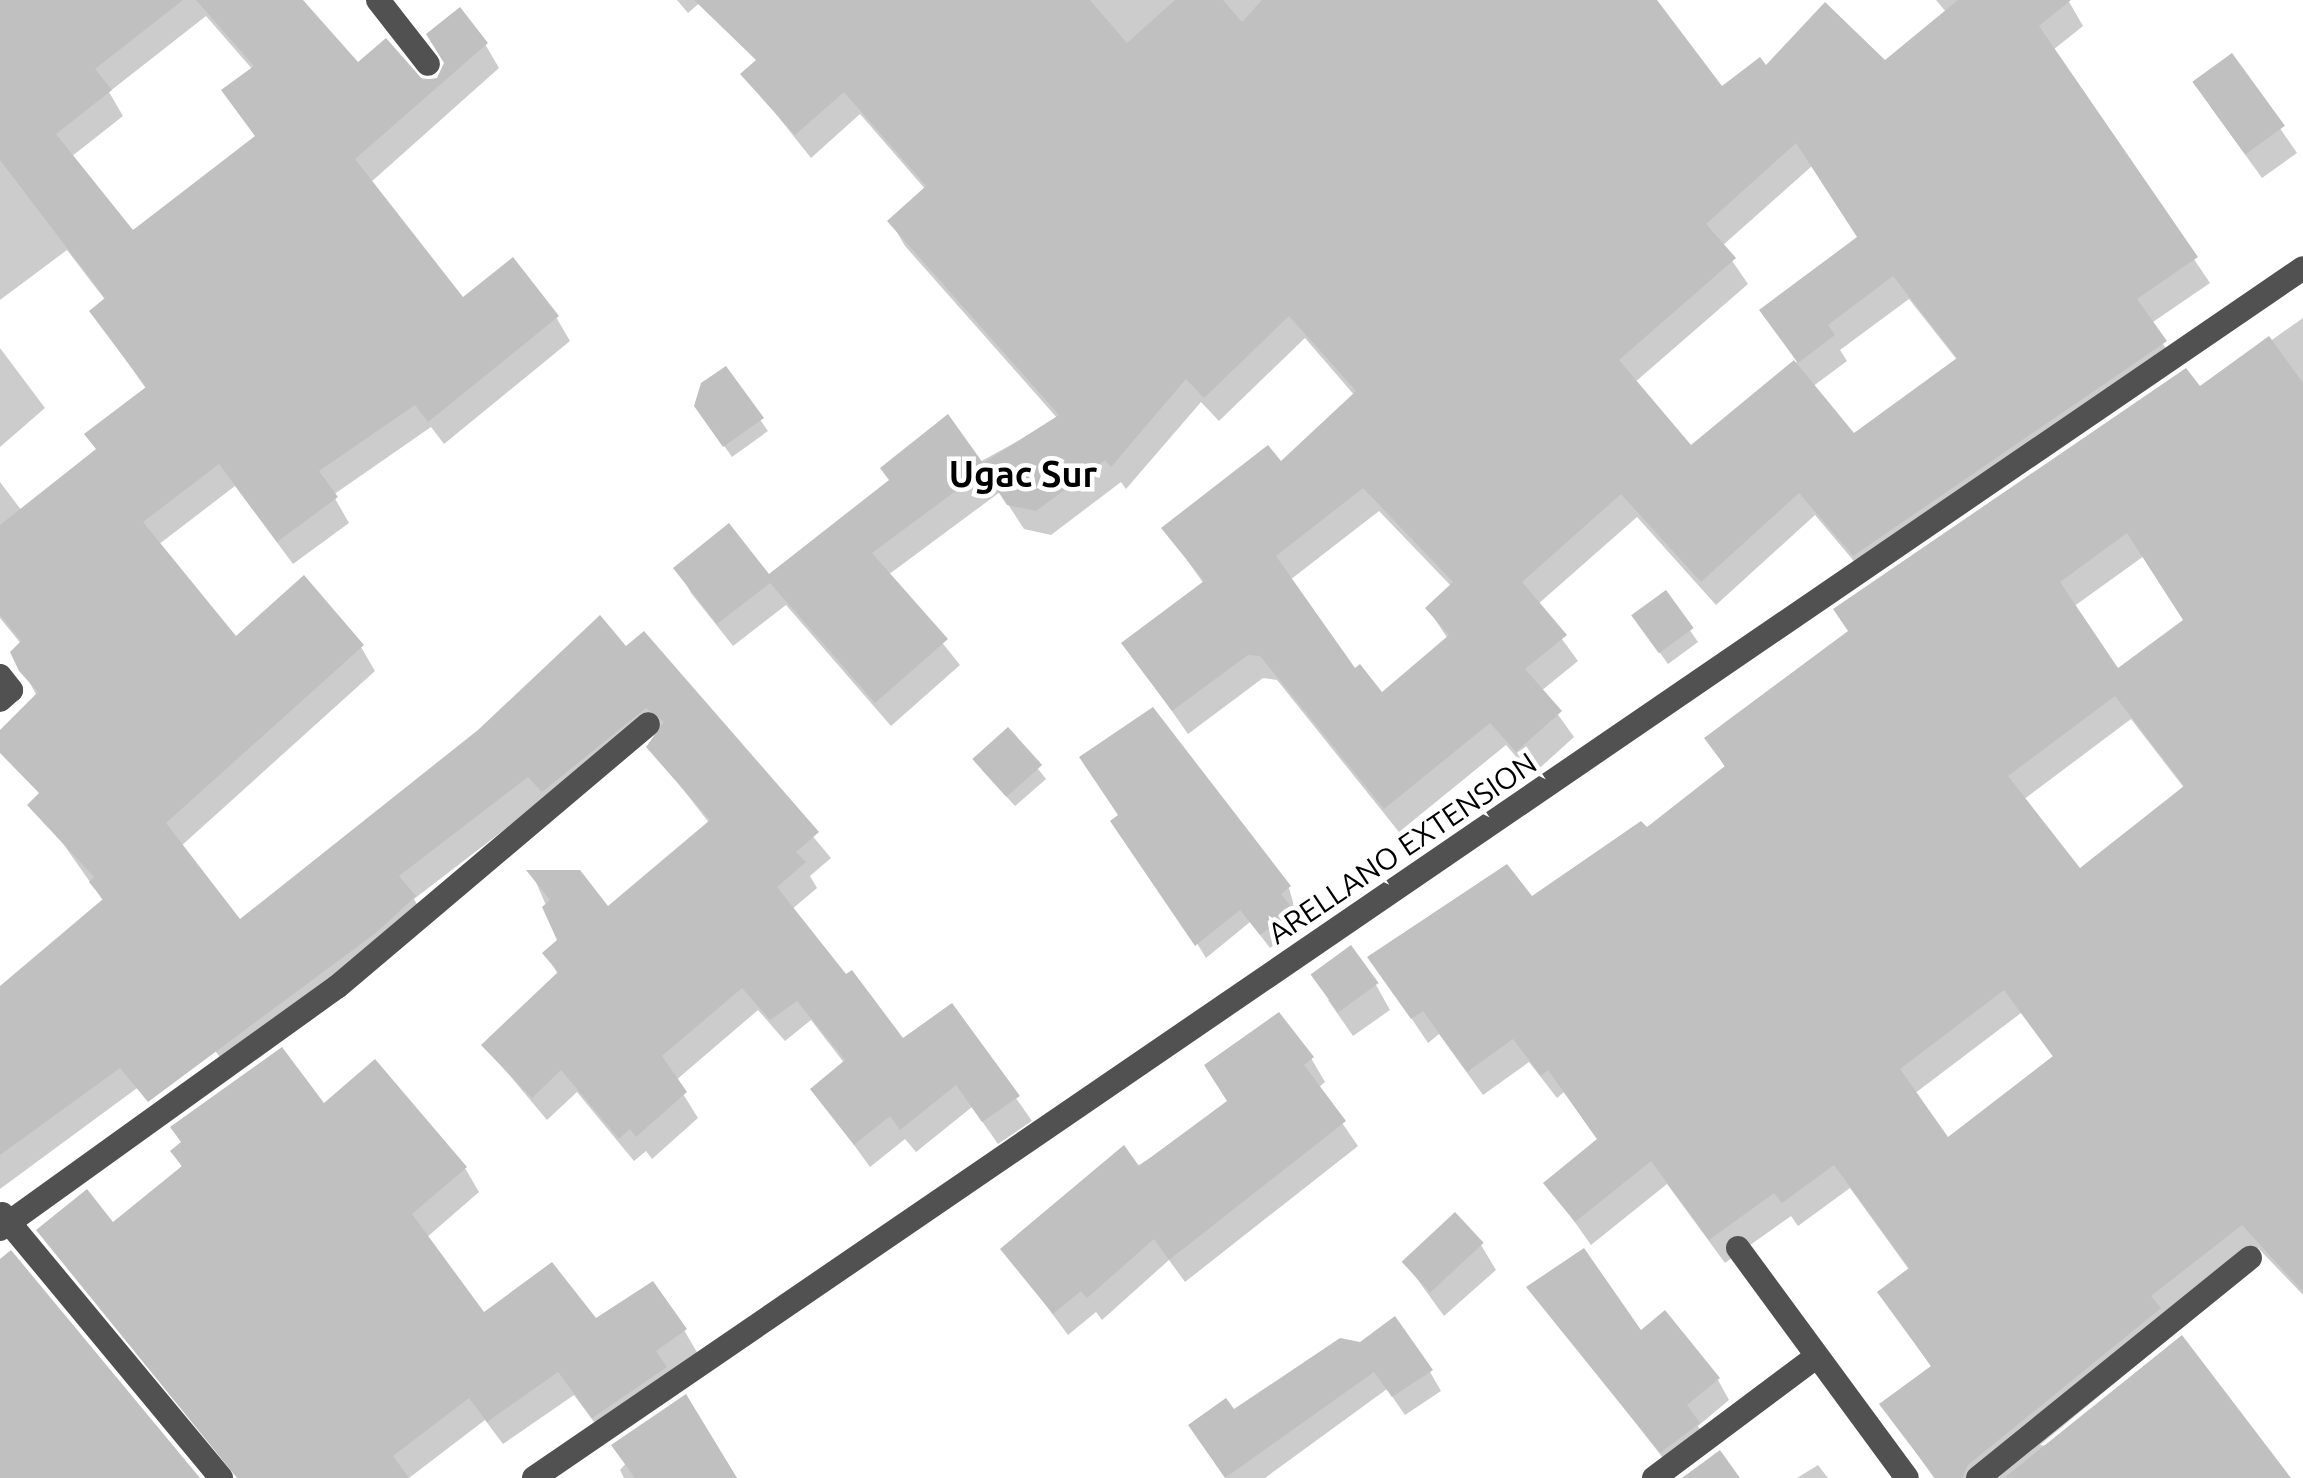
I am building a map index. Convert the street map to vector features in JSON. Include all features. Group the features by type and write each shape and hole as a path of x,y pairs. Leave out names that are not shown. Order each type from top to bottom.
{"street":[{"path":"378,0 428,64"},
{"name":"ARELLANO EXTENSION","path":"534,1478 2303,268"},
{"path":"0,676 11,690 0,700"},
{"path":"221,1478 3,1222 337,986 648,724"},
{"path":"1738,1248 1814,1359 1907,1478"},
{"path":"1978,1478 2250,1258"},
{"path":"1654,1478 1814,1359"}],"building":[{"path":"0,0 183,0 95,69 112,90 56,134 133,230 255,136 221,90 254,66 196,0 303,0 358,62 386,38 423,80 437,78 444,63 426,34 460,7 488,43 355,159 463,297 513,257 559,316 428,422 415,405 319,471 338,497 277,542 219,464 143,522 236,636 304,575 364,645 166,823 240,919 478,730 600,615 626,646 644,631 819,832 796,852 806,862 777,887 846,974 852,970 903,1038 952,1003 1020,1096 982,1122 956,1085 900,1130 890,1116 854,1145 810,1089 845,1060 797,1001 770,1020 742,988 662,1056 687,1092 636,1137 630,1129 619,1139 561,1070 532,1098 481,1045 558,972 542,953 557,940 542,907 550,900 526,870 580,870 608,906 710,820 646,747 664,722 646,708 542,792 528,777 399,876 416,896 377,932 148,1102 120,1068 0,1155 0,986 103,899 89,882 94,877 27,805 39,793 0,753 0,730 38,692 19,671 10,652 21,641 0,615 0,525 96,449 84,434 146,387 89,311 105,298 0,160"},
{"path":"694,0 1090,0 1127,43 1175,0 1223,0 1242,22 1262,0 1657,0 1722,86 1760,57 1766,65 1825,2 1885,60 1958,0 2071,0 2039,26 2198,257 2137,299 2167,341 1853,556 1799,493 1701,582 1621,494 1522,582 1567,635 1525,669 1562,711 1516,752 1490,723 1384,809 1260,656 1248,655 1172,711 1121,643 1204,581 1161,528 1268,445 1281,461 1356,391 1289,316 1204,398 1186,379 1111,467 1105,460 1036,511 1007,505 984,470 872,553 948,639 875,703 770,583 717,624 673,568 729,523 769,574 889,480 880,468 948,414 983,463 1059,415 887,221 926,186 844,92 795,135 740,74 756,60","holes":["1796,143 1857,237 1759,310 1798,363 1835,335 1828,325 1893,276 1957,358 1854,433 1794,360 1691,445 1619,360 1736,258 1706,224","1363,488 1453,582 1425,608 1449,635 1382,692 1360,664 1355,668 1276,556"]},
{"path":"2232,53 2285,126 2245,155 2192,82"},
{"path":"2269,336 2303,383 2303,1292 2242,1225 2151,1296 2161,1308 1968,1465 1962,1478 1935,1478 1879,1404 1931,1366 1877,1292 1909,1268 1834,1165 1782,1203 1774,1193 1709,1240 1651,1161 1575,1222 1543,1183 1597,1139 1548,1070 1541,1076 1513,1039 1467,1072 1423,1011 1411,1019 1367,957 1507,864 1532,896 1641,821 1647,827 1725,766 1704,738 1848,631 1833,609 2186,368 2200,386","holes":["2127,533 2183,620 2118,668 2060,582","2115,696 2184,786 2080,868 2008,776","2004,990 2053,1056 1948,1137 1900,1069"]},
{"path":"726,366 764,418 723,447 694,406 701,383"},
{"path":"1666,590 1694,628 1659,653 1631,615"},
{"path":"1153,707 1291,886 1281,894 1295,911 1260,935 1240,910 1195,946 1110,821 1118,815 1079,757"},
{"path":"1008,727 1042,765 1006,797 972,759"},
{"path":"1351,945 1379,983 1338,1012 1311,974"},
{"path":"1279,1012 1314,1057 1304,1065 1346,1121 1169,1260 1154,1239 1087,1298 1081,1291 1053,1314 1000,1249 1124,1145 1139,1166 1227,1101 1204,1065"},
{"path":"282,1047 324,1103 375,1059 467,1167 412,1214 484,1312 552,1262 596,1318 653,1281 687,1329 656,1351 667,1367 592,1418 558,1372 487,1422 469,1398 393,1456 409,1478 237,1478 36,1230 87,1189 113,1222 182,1166 170,1151 181,1142 170,1127"},
{"path":"1455,1212 1484,1243 1430,1293 1402,1262"},
{"path":"1584,1248 1641,1330 1665,1310 1720,1378 1687,1405 1700,1423 1660,1453 1526,1287"},
{"path":"11,1250 200,1478 0,1478 0,1259"},
{"path":"1395,1316 1433,1370 1392,1397 1374,1372 1225,1478 1188,1425 1226,1398 1234,1409 1340,1338 1360,1342"},
{"path":"2182,1335 2291,1478 2004,1478"},
{"path":"686,1394 737,1478 635,1478 611,1445"},
{"path":"1720,1450 1740,1478 1682,1478"}],"district":[{"name":"Ugac Sur","path":"1023,474"}]}
